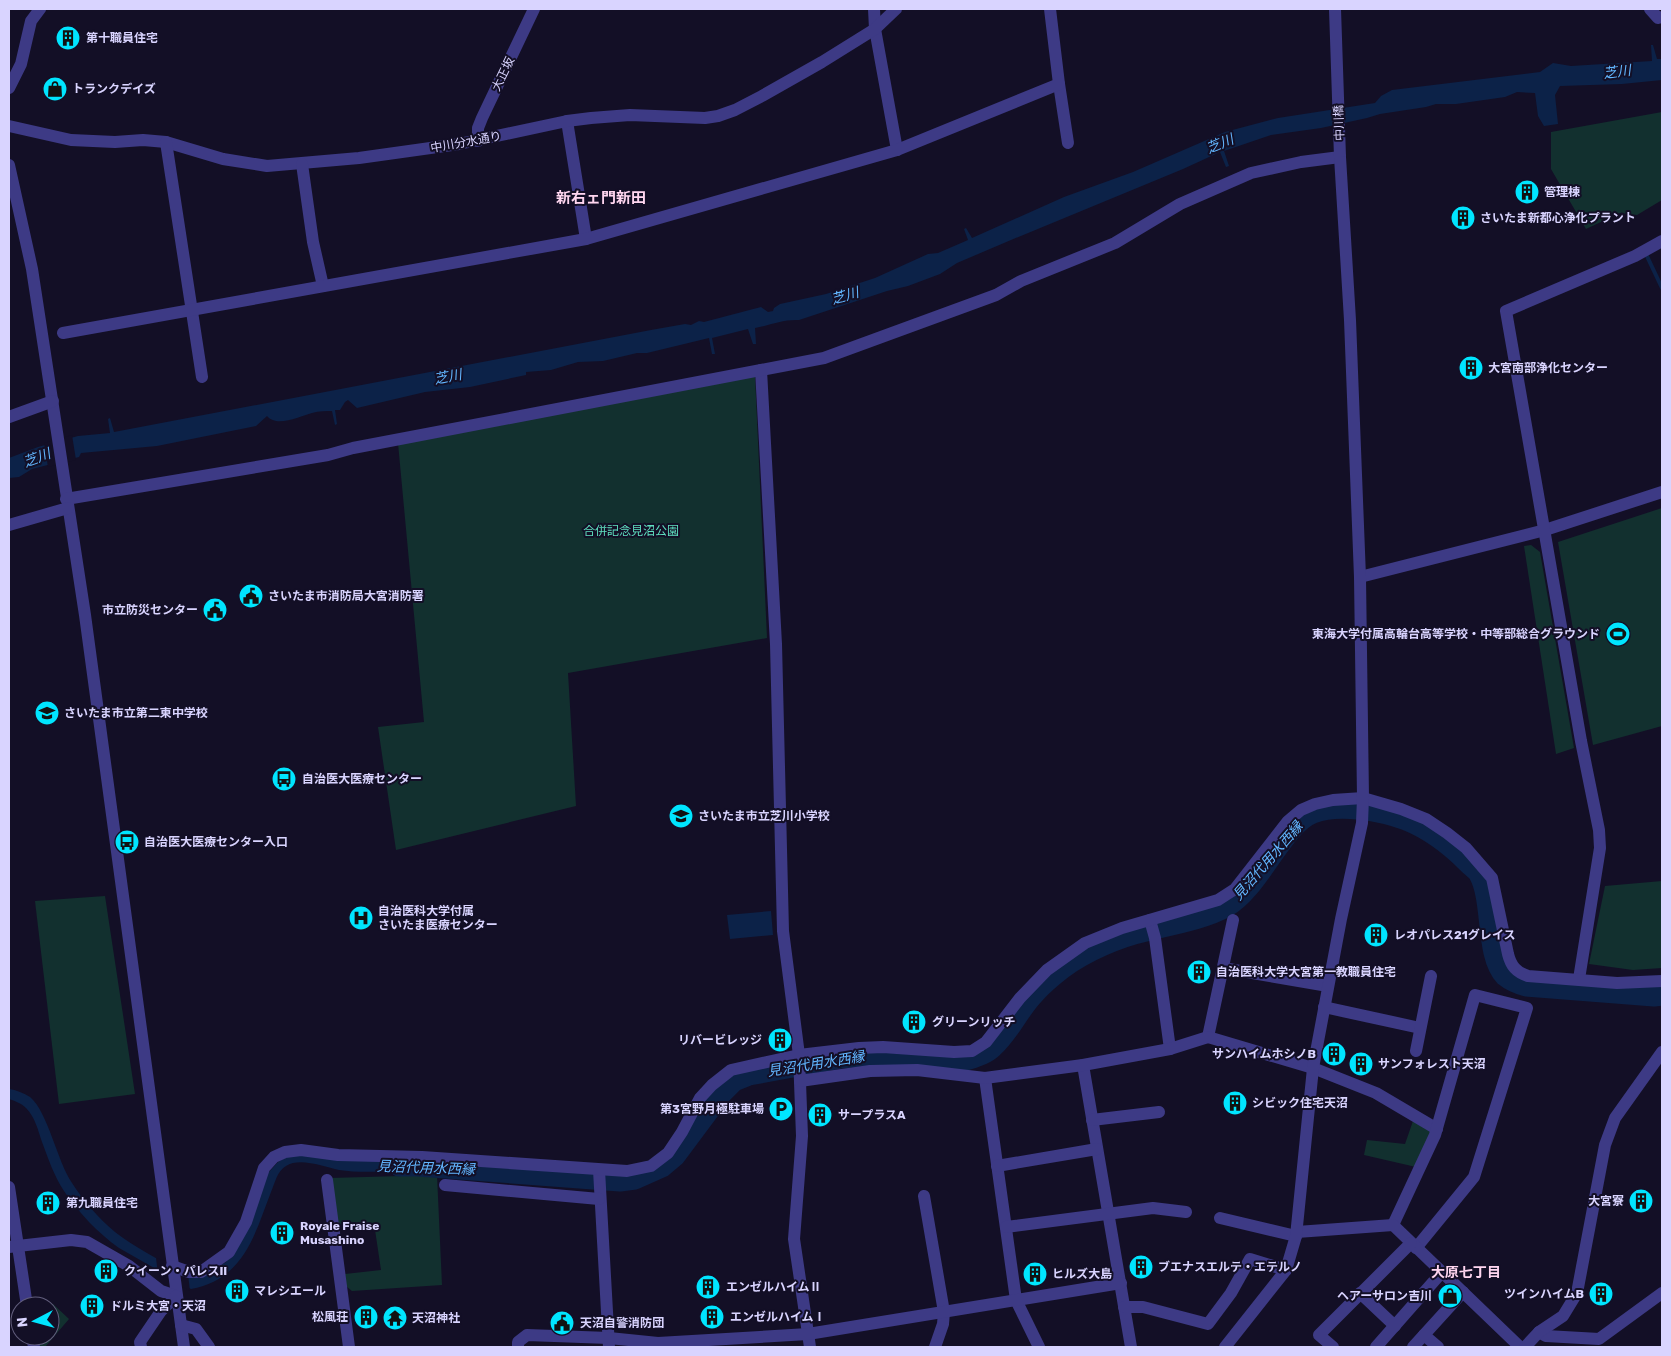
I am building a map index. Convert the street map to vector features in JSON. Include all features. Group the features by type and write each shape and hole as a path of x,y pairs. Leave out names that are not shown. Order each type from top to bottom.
{"street":[{"path":"9,88 21,64 31,21 40,9"},
{"name":"大正坂","path":"478,141 478,128 482,118 534,9"},
{"path":"874,9 875,29 897,150"},
{"name":"中川分水通り","path":"9,126 72,140 115,142 143,140 166,142 223,159 267,166 359,158 478,141 567,121 630,115 705,118 735,110 822,62 875,29 896,9"},
{"path":"1050,9 1068,143"},
{"name":"中川橋","path":"1286,1270 1297,1234 1312,1068 1362,823 1363,798 1360,577 1335,9"},
{"path":"1650,9 1658,18 1662,17"},
{"path":"63,333 586,240 897,150 1059,84"},
{"path":"567,121 586,240"},
{"path":"166,142 202,377"},
{"path":"9,525 66,499 328,454 824,358 996,295 1021,281 1115,243 1180,204 1251,173 1340,154"},
{"path":"302,164 323,286"},
{"path":"9,165 32,268 54,407 86,625 184,1347"},
{"path":"1579,979 1600,848 1599,830 1581,740 1506,311 1635,256 1662,241"},
{"path":"761,370 776,644 783,931 799,1055 800,1081 802,1136 794,1239 810,1347"},
{"path":"9,417 54,407"},
{"path":"1360,577 1545,530 1662,492"},
{"path":"172,1265 189,1272 201,1272 228,1252 246,1222 264,1168 274,1157 285,1152 301,1150 338,1155 431,1158 627,1171 651,1166 668,1153 682,1132 700,1098 712,1085 731,1070 799,1055 835,1050 884,1047 954,1052 972,1050 986,1042 1020,998 1047,970 1085,943 1122,928 1218,900 1235,889 1288,821 1301,810 1315,804 1333,800 1363,798 1401,809 1426,819 1448,833 1466,848 1492,878 1510,962 1517,972 1528,976 1617,983 1662,981"},
{"path":"1150,920 1155,938 1170,1049"},
{"path":"1208,1037 1233,920"},
{"path":"1223,968 1328,986"},
{"path":"1416,1051 1431,976"},
{"path":"1333,1347 1319,1335 1360,1293 1414,1246 1474,1177 1527,1008 1475,995 1437,1129 1393,1224"},
{"path":"1324,1007 1420,1028"},
{"path":"800,1081 870,1071 917,1070 984,1078 1082,1065 1170,1049 1208,1037 1312,1068 1376,1093 1437,1129"},
{"path":"1393,1224 1463,1292 1527,1346 1538,1332 1563,1316 1577,1293 1605,1145 1615,1118 1662,1052"},
{"path":"1082,1065 1131,1347"},
{"path":"984,1078 1016,1300 1039,1347"},
{"path":"1092,1120 1159,1112"},
{"path":"997,1166 1098,1149"},
{"path":"599,1170 599,1198 609,1342"},
{"path":"328,1180 349,1347"},
{"path":"445,1185 599,1198"},
{"path":"9,1187 13,1246 25,1296"},
{"path":"924,1196 944,1312 943,1324 935,1347"},
{"path":"1006,1227 1153,1208 1186,1212"},
{"path":"1220,1218 1297,1234 1393,1224"},
{"path":"13,1246 71,1240 87,1242 129,1266 161,1291 176,1292"},
{"path":"1124,1307 1143,1307 1208,1324 1231,1293 1250,1259 1286,1270 1225,1347"},
{"path":"1376,1347 1442,1272"},
{"path":"518,1347 518,1342 527,1335 609,1342 704,1344 808,1334 1120,1283"},
{"path":"141,1347 140,1342 176,1292"},
{"path":"1413,1347 1463,1292"},
{"path":"1360,1293 1394,1326"},
{"path":"1538,1332 1546,1336 1599,1339 1662,1294"},
{"path":"181,1325 196,1329 209,1347"},
{"path":"1424,1335 1438,1347"}],"green space":[{"path":"1662,112 1662,200 1637,215 1620,213 1586,229 1551,169 1551,132"},
{"name":"合併記念見沼公園","path":"755,376 767,638 568,673 576,806 396,850 378,727 424,722 398,443"},
{"name":"東海大学付属高輪台高等学校・中等部総合グラウンド","path":"1662,508 1662,726 1593,745 1558,542"},
{"name":"東海大学付属高輪台高等学校・中等部総合グラウンド","path":"1531,545 1540,552 1574,748 1556,754 1524,546"},
{"path":"1662,881 1662,968 1633,970 1589,964 1605,886"},
{"path":"105,896 135,1094 59,1104 35,901"},
{"path":"1413,1121 1432,1132 1416,1167 1364,1155 1367,1140 1405,1144"},
{"path":"437,1175 442,1285 352,1291 346,1286 345,1274 381,1270 374,1223 339,1228 330,1178"},
{"path":"60,1311 69,1319 60,1330"}],"water":[{"name":"芝川","path":"1651,45 1653,45 1657,59 1662,59 1662,80 1622,84 1560,86 1555,95 1558,124 1544,126 1538,116 1535,93 1517,92 1505,97 1456,104 1436,104 1380,114 1321,128 1271,135 1224,151 1229,166 1226,167 1220,152 957,263 940,274 799,320 782,321 755,328 756,344 753,344 748,329 712,338 715,354 712,354 709,338 647,353 637,353 603,361 578,362 551,370 526,372 526,375 470,387 425,392 357,408 348,400 340,410 335,410 337,424 335,425 332,411 315,412 282,421 271,419 267,416 256,426 157,446 81,453 79,457 32,469 19,477 9,478 9,458 38,447 78,436 110,433 108,419 110,418 114,432 651,330 685,324 691,325 699,321 704,322 761,307 768,312 773,311 780,304 826,294 875,278 928,254 938,253 968,240 964,229 966,228 972,238 1064,197 1133,172 1225,132 1278,118 1375,103 1381,96 1392,90 1540,72 1553,63 1571,66 1652,61"},
{"path":"771,911 773,935 730,939 727,915"},
{"path":"9,1089 30,1097 36,1104 47,1125 67,1174 81,1196 97,1215 124,1238 190,1278 200,1278 226,1262 268,1173 278,1162 290,1155 427,1161 427,1170 349,1171 298,1162 286,1166 280,1171 252,1239 235,1266 209,1284 191,1289 119,1248 82,1215 57,1179 32,1115 22,1105 9,1099"}],"pier":[{"path":"72,435 76,460 48,467 44,443"},
{"path":"156,1258 167,1261 188,1274 190,1291 158,1274"}],"waterway":[{"path":"1645,252 1662,288"},
{"name":"見沼代用水西縁","path":"399,1166 620,1181 635,1179 662,1167 675,1156 722,1093 734,1081 749,1075 841,1058 874,1055 966,1060 977,1056 990,1049 999,1041 1029,999 1041,986 1063,968 1082,956 1103,945 1125,937 1198,918 1226,907 1250,886 1291,830 1313,813 1323,810 1360,809 1406,820 1424,828 1454,850 1476,870 1484,885 1495,955 1499,967 1505,976 1512,981 1526,986 1654,996 1662,995"}],"place":[{"name":"第十職員住宅","path":"68,38"},
{"name":"トランクデイズ","path":"55,89"},
{"name":"管理棟","path":"1527,192"},
{"name":"さいたま新都心浄化プラント","path":"1463,218"},
{"name":"大宮南部浄化センター","path":"1471,368"},
{"name":"さいたま市消防局大宮消防署","path":"251,596"},
{"name":"市立防災センター","path":"215,610"},
{"name":"東海大学付属高輪台高等学校・中等部総合グラウンド","path":"1618,634"},
{"name":"さいたま市立第二東中学校","path":"47,713"},
{"name":"自治医大医療センター","path":"284,779"},
{"name":"さいたま市立芝川小学校","path":"681,816"},
{"name":"自治医大医療センター入口","path":"127,842"},
{"name":"自治医科大学付属 さいたま医療センター","path":"361,918"},
{"name":"レオパレス21グレイス","path":"1376,935"},
{"name":"自治医科大学大宮第一教職員住宅","path":"1199,972"},
{"name":"グリーンリッチ","path":"914,1022"},
{"name":"リバービレッジ","path":"780,1040"},
{"name":"サンハイムホシノB","path":"1334,1054"},
{"name":"サンフォレスト天沼","path":"1361,1064"},
{"name":"シビック住宅天沼","path":"1235,1103"},
{"name":"第3宮野月極駐車場","path":"781,1109"},
{"name":"サープラスA","path":"820,1115"},
{"name":"大宮寮","path":"1641,1201"},
{"name":"第九職員住宅","path":"48,1203"},
{"name":"Royale Fraise Musashino","path":"282,1233"},
{"name":"ブエナスエルテ・エテルノ","path":"1141,1267"},
{"name":"クイーン・パレスII","path":"106,1271"},
{"name":"ヒルズ大島","path":"1035,1274"},
{"name":"エンゼルハイムⅡ","path":"708,1287"},
{"name":"マレシエール","path":"237,1291"},
{"name":"ツインハイムB","path":"1601,1294"},
{"name":"ヘアーサロン吉川","path":"1450,1296"},
{"name":"ドルミ大宮・天沼","path":"92,1306"},
{"name":"松風荘","path":"366,1317"},
{"name":"エンゼルハイムⅠ","path":"712,1317"},
{"name":"天沼神社","path":"395,1318"},
{"name":"天沼自警消防団","path":"562,1323"}],"district":[{"name":"新右ェ門新田","path":"601,198"},
{"name":"大原七丁目","path":"1466,1272"}]}
